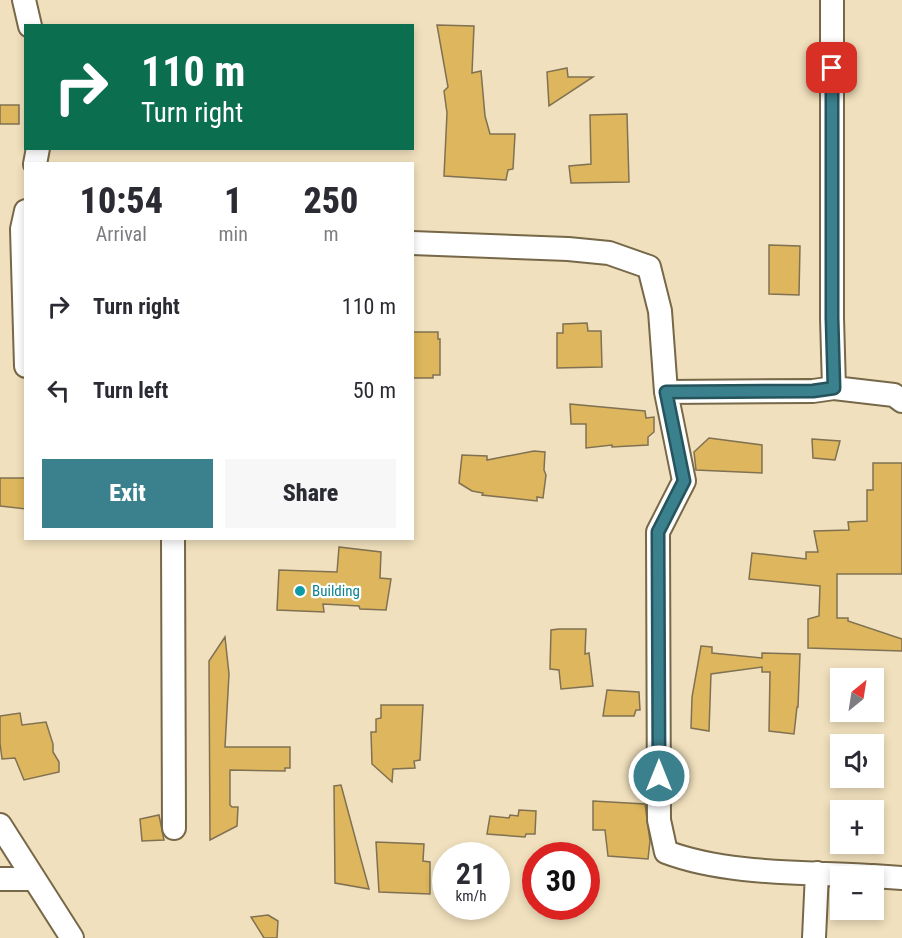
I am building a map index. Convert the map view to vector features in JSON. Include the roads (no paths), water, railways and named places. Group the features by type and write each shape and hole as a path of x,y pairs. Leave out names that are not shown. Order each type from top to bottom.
{"street":[{"path":"24,0 30,24"},
{"path":"832,0 834,388"},
{"path":"414,243 568,249 609,253 649,267 660,311 666,392 684,481 658,532 659,820 666,852 685,859 732,868 830,874"},
{"path":"666,392 813,391 834,388 894,395 902,401"},
{"path":"173,540 174,828"},
{"path":"0,825 72,938"},
{"path":"814,938 817,873"},
{"path":"884,877 902,878"},
{"path":"0,879 34,879"}],"place":[{"name":"Building","path":"300,591"}]}
